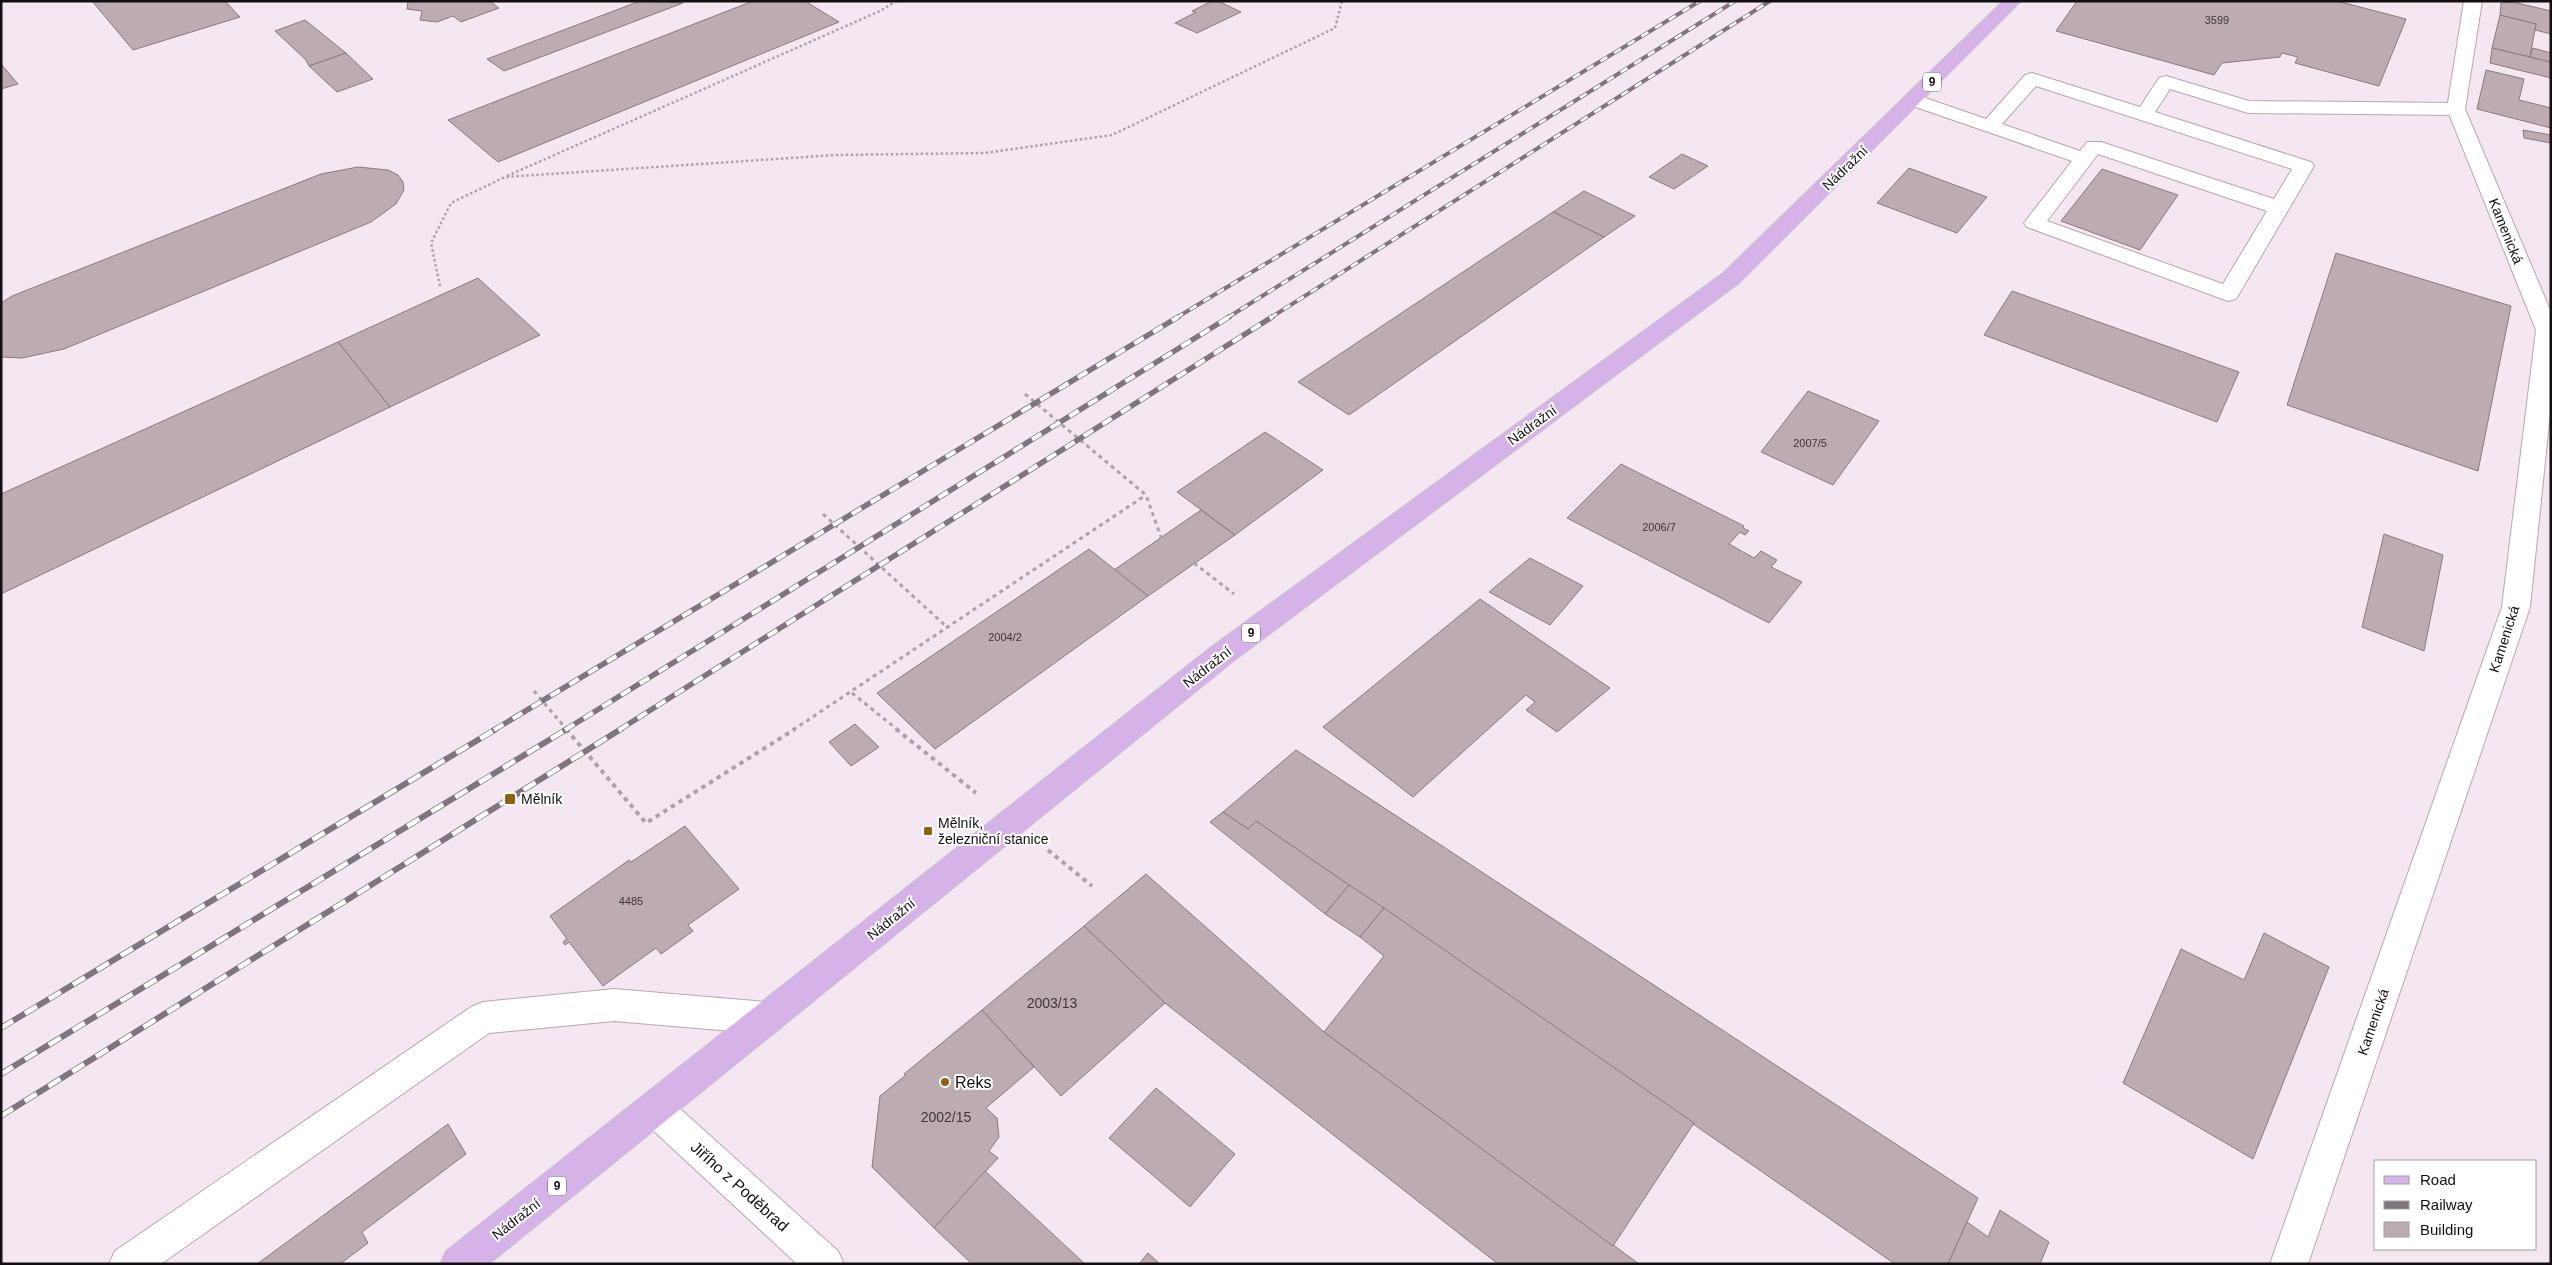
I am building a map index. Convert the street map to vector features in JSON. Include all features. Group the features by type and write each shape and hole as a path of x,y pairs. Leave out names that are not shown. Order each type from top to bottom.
{"main road":[{"name":"Nádražní","path":"459,1264 1221,655 1732,278 2013,1"}],"street":[{"path":"2144,114 2166,82 2248,107 2456,108 2473,1"},
{"path":"1990,126 2032,79 2304,166 2228,294 2034,223 2094,146 2279,208"},
{"path":"1914,100 2084,159"},
{"name":"Kamenická","path":"2289,1264 2516,607 2547,330 2456,108"},
{"path":"128,1264 483,1018 614,1005 768,1018"},
{"name":"Jiřího z Poděbrad","path":"655,1109 825,1264"}],"path":[{"path":"440,286 431,243 451,202 880,11 896,1"},
{"path":"505,177 836,154 985,153 1112,135 1335,28 1342,1"},
{"path":"1025,394 1146,495 1161,537"},
{"path":"534,691 646,823 852,693 1146,495"},
{"path":"822,514 948,628"},
{"path":"852,693 976,793"},
{"path":"1048,850 1092,886"}],"building":[{"path":"92,1 225,1 240,17 133,50"},
{"path":"408,1 494,1 491,2 499,8 461,22 453,16 437,22 420,20 422,11 407,9"},
{"path":"640,1 683,3 504,71 487,59"},
{"path":"753,1 805,1 839,22 498,162 448,120"},
{"path":"1212,1 1218,1 1241,12 1197,33 1175,23 1196,12 1192,11"},
{"path":"2077,1 2337,1 2406,19 2379,86 2295,63 2298,57 2282,53 2280,57 2222,63 2214,75 2056,31"},
{"path":"2513,2 2551,11 2551,34 2535,30 2536,24 2500,15 2501,3"},
{"path":"2500,15 2536,24 2530,57 2492,48"},
{"path":"305,20 346,53 309,66 306,60 275,31"},
{"path":"2492,48 2551,62 2551,78 2490,63"},
{"path":"2533,48 2551,53 2551,62 2530,57"},
{"path":"346,53 373,79 337,92 309,66"},
{"path":"1,64 18,84 1,89"},
{"path":"2486,70 2524,79 2519,100 2551,108 2551,128 2477,109"},
{"path":"2523,130 2551,135 2551,143 2524,138"},
{"path":"1682,154 1708,166 1674,189 1649,177"},
{"path":"358,167 388,170 398,175 403,182 404,190 396,204 371,222 64,349 22,358 1,357 1,303 12,296 321,174"},
{"path":"1909,168 1987,197 1957,233 1877,203"},
{"path":"2102,169 2178,195 2140,250 2061,221"},
{"path":"1584,191 1635,216 1604,237 1553,212"},
{"path":"1553,212 1604,237 1349,415 1298,382"},
{"path":"2336,253 2511,306 2478,471 2287,405"},
{"path":"478,278 540,335 390,407 338,342"},
{"path":"2012,291 2239,372 2217,422 1984,335"},
{"path":"338,342 390,407 1,594 1,494"},
{"path":"1808,391 1879,421 1833,485 1761,452"},
{"path":"1265,432 1323,470 1235,535 1177,492"},
{"path":"1621,464 1744,526 1743,528 1749,531 1745,535 1740,532 1729,544 1754,558 1761,551 1777,560 1771,567 1802,582 1769,623 1567,518"},
{"path":"1201,510 1235,535 1148,596 1114,570"},
{"path":"2384,534 2443,555 2424,651 2362,627"},
{"path":"1089,549 1148,596 935,749 877,693"},
{"path":"1530,558 1583,586 1550,625 1489,592"},
{"path":"1480,599 1610,688 1557,732 1526,710 1535,702 1526,695 1413,797 1323,727"},
{"path":"855,724 879,747 851,766 829,742"},
{"path":"1296,750 1978,1198 1948,1264 1895,1264 1256,821 1248,829 1223,812"},
{"path":"1223,812 1248,829 1256,821 1349,885 1325,914 1210,822"},
{"path":"685,826 739,889 688,925 693,931 661,954 656,948 603,986 569,942 565,945 563,942 567,939 550,916 629,860 631,862"},
{"path":"1146,874 1324,1032 1639,1264 1498,1264 1165,1003 1084,926"},
{"path":"1349,885 1384,908 1360,937 1325,914"},
{"path":"1384,908 1694,1123 1613,1246 1324,1032 1384,956 1360,937"},
{"path":"1084,926 1165,1003 1061,1096 982,1010"},
{"path":"2264,933 2329,967 2253,1159 2123,1083 2181,949 2244,980"},
{"path":"982,1010 1034,1067 986,1108 997,1118 999,1137 989,1151 998,1158 934,1228 872,1167 880,1096"},
{"path":"1156,1088 1235,1154 1190,1207 1109,1138"},
{"path":"448,1124 466,1154 362,1232 368,1243 340,1264 257,1264"},
{"path":"985,1171 1085,1264 972,1264 934,1228"},
{"path":"2000,1210 2049,1242 2040,1264 1948,1264 1967,1222 1988,1237"},
{"path":"1148,1253 1160,1264 1139,1264"}],"railway":[{"path":"1176,318 1700,1"},
{"path":"1227,318 1735,1"},
{"path":"1270,318 1770,1"},
{"path":"494,730 1178,317"},
{"path":"565,730 1229,317"},
{"path":"619,730 1272,317"},
{"path":"1,1028 496,729"},
{"path":"1,1074 567,729"},
{"path":"1,1116 621,729"}],"place":[{"name":"Mělník","path":"510,799"},
{"name":"Mělník, železniční stanice","path":"928,831"},
{"name":"Reks","path":"945,1082"}]}
